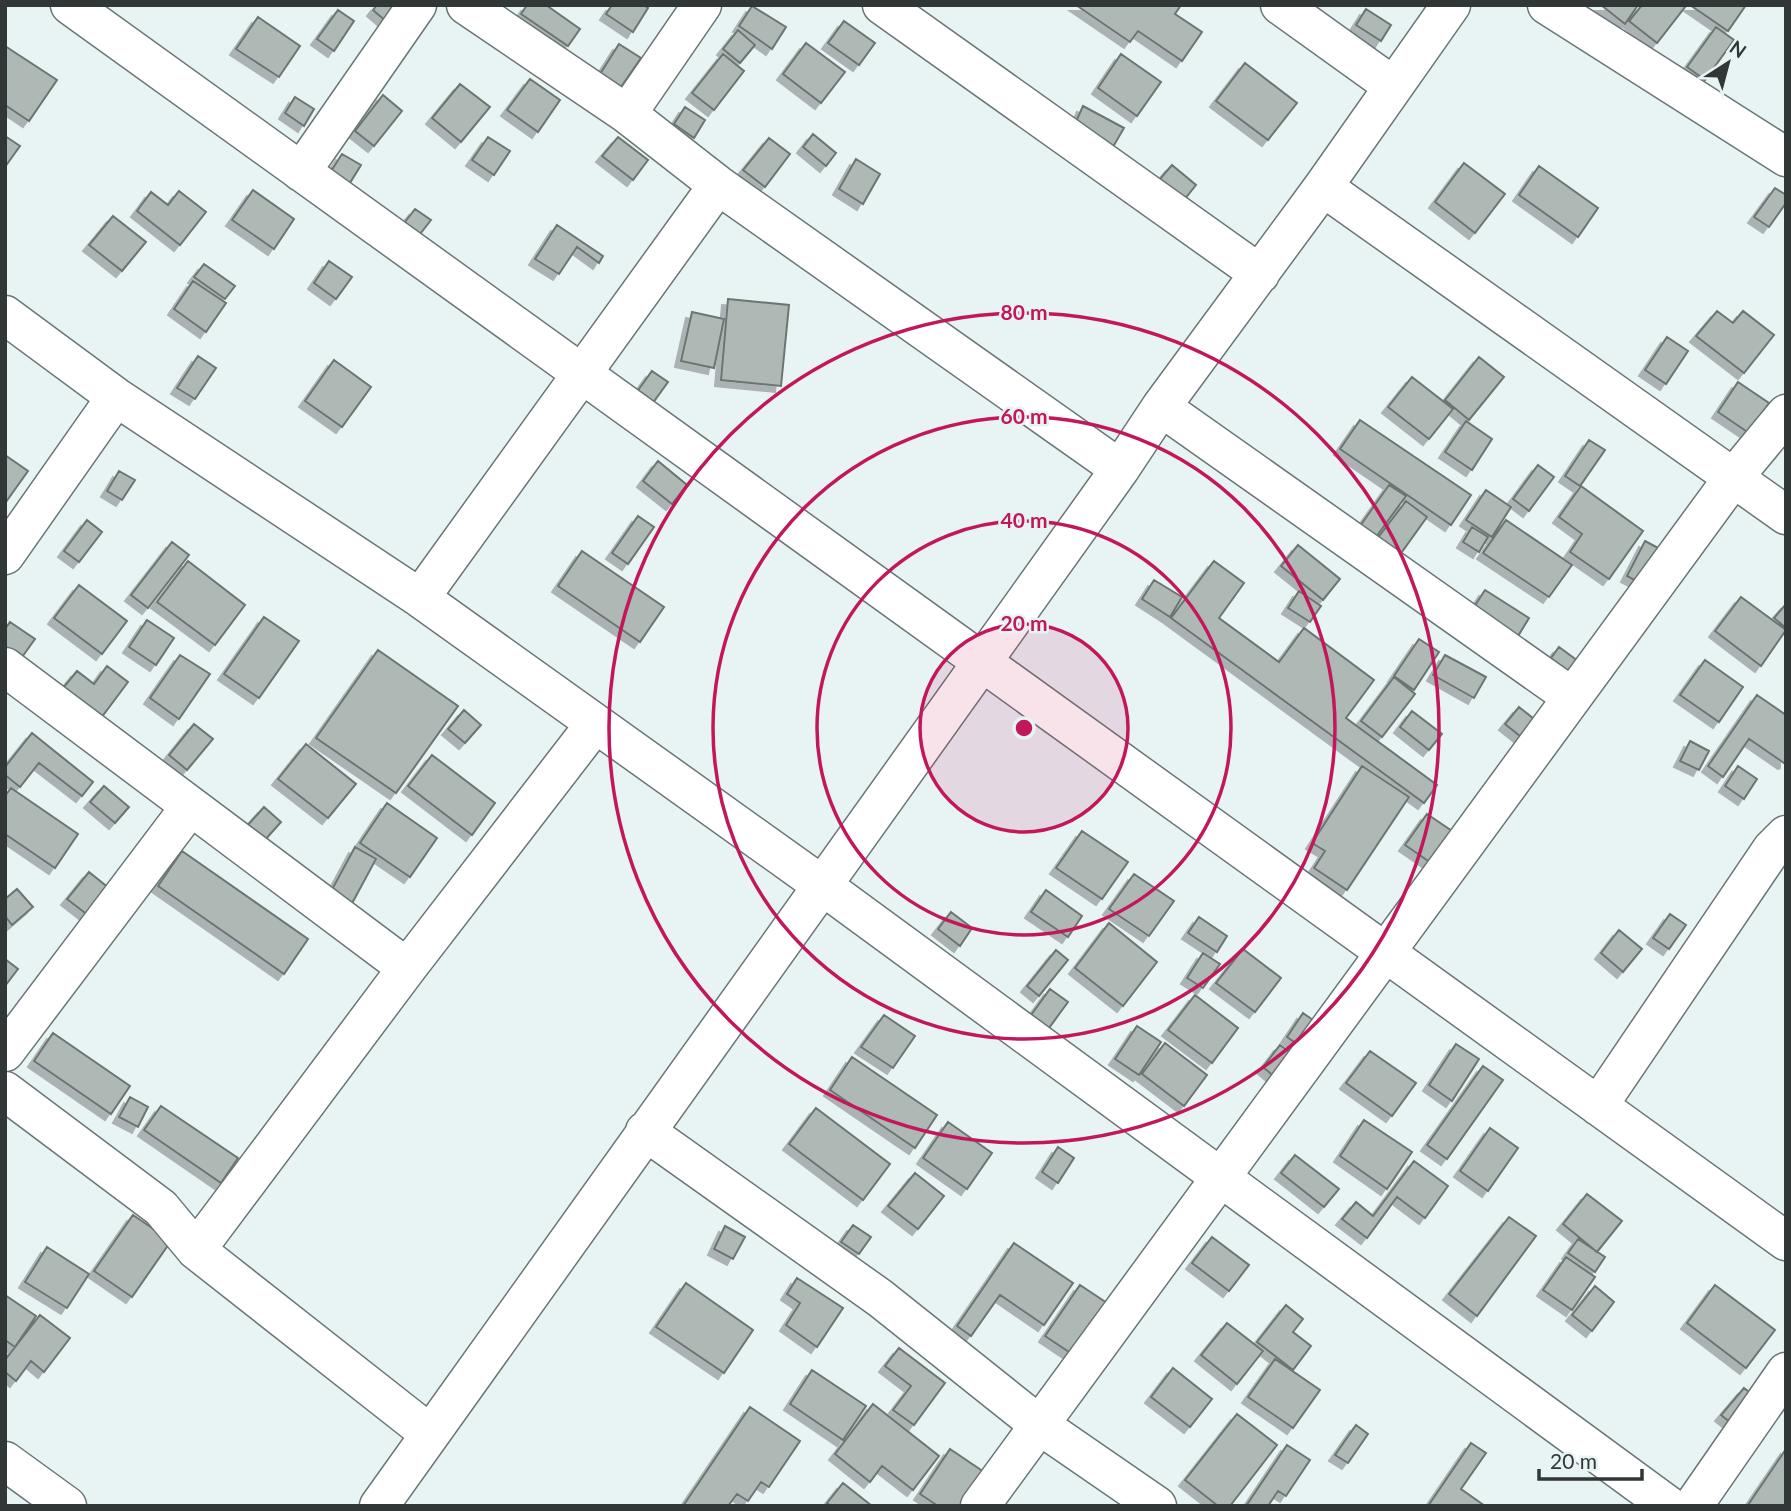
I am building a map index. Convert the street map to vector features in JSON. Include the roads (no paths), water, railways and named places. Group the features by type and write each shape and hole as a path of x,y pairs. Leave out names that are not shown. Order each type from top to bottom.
{"street":[{"path":"70,5 1786,1241"},
{"path":"301,172 417,5"},
{"path":"466,5 627,114 718,185 1120,469"},
{"path":"627,114 702,5"},
{"path":"882,5 1260,274"},
{"path":"1280,5 1394,86"},
{"path":"379,1506 1120,469 1161,407 1324,187 1451,5"},
{"path":"1547,5 1786,157"},
{"path":"420,598 718,185"},
{"path":"1324,187 1786,515"},
{"path":"5,315 116,397 420,598 1220,1175 1669,1506"},
{"path":"5,555 116,397"},
{"path":"1161,407 1572,697"},
{"path":"980,1506 1733,478 1786,414"},
{"path":"5,667 407,968"},
{"path":"196,1250 407,968 595,724"},
{"path":"5,1052 190,807"},
{"path":"1598,1106 1781,848"},
{"path":"5,1091 161,1208 196,1250 430,1434"},
{"path":"645,1131 880,1298 1038,1424 1157,1506"},
{"path":"1693,1506 1786,1372"},
{"path":"5,1461 52,1502"}]}
